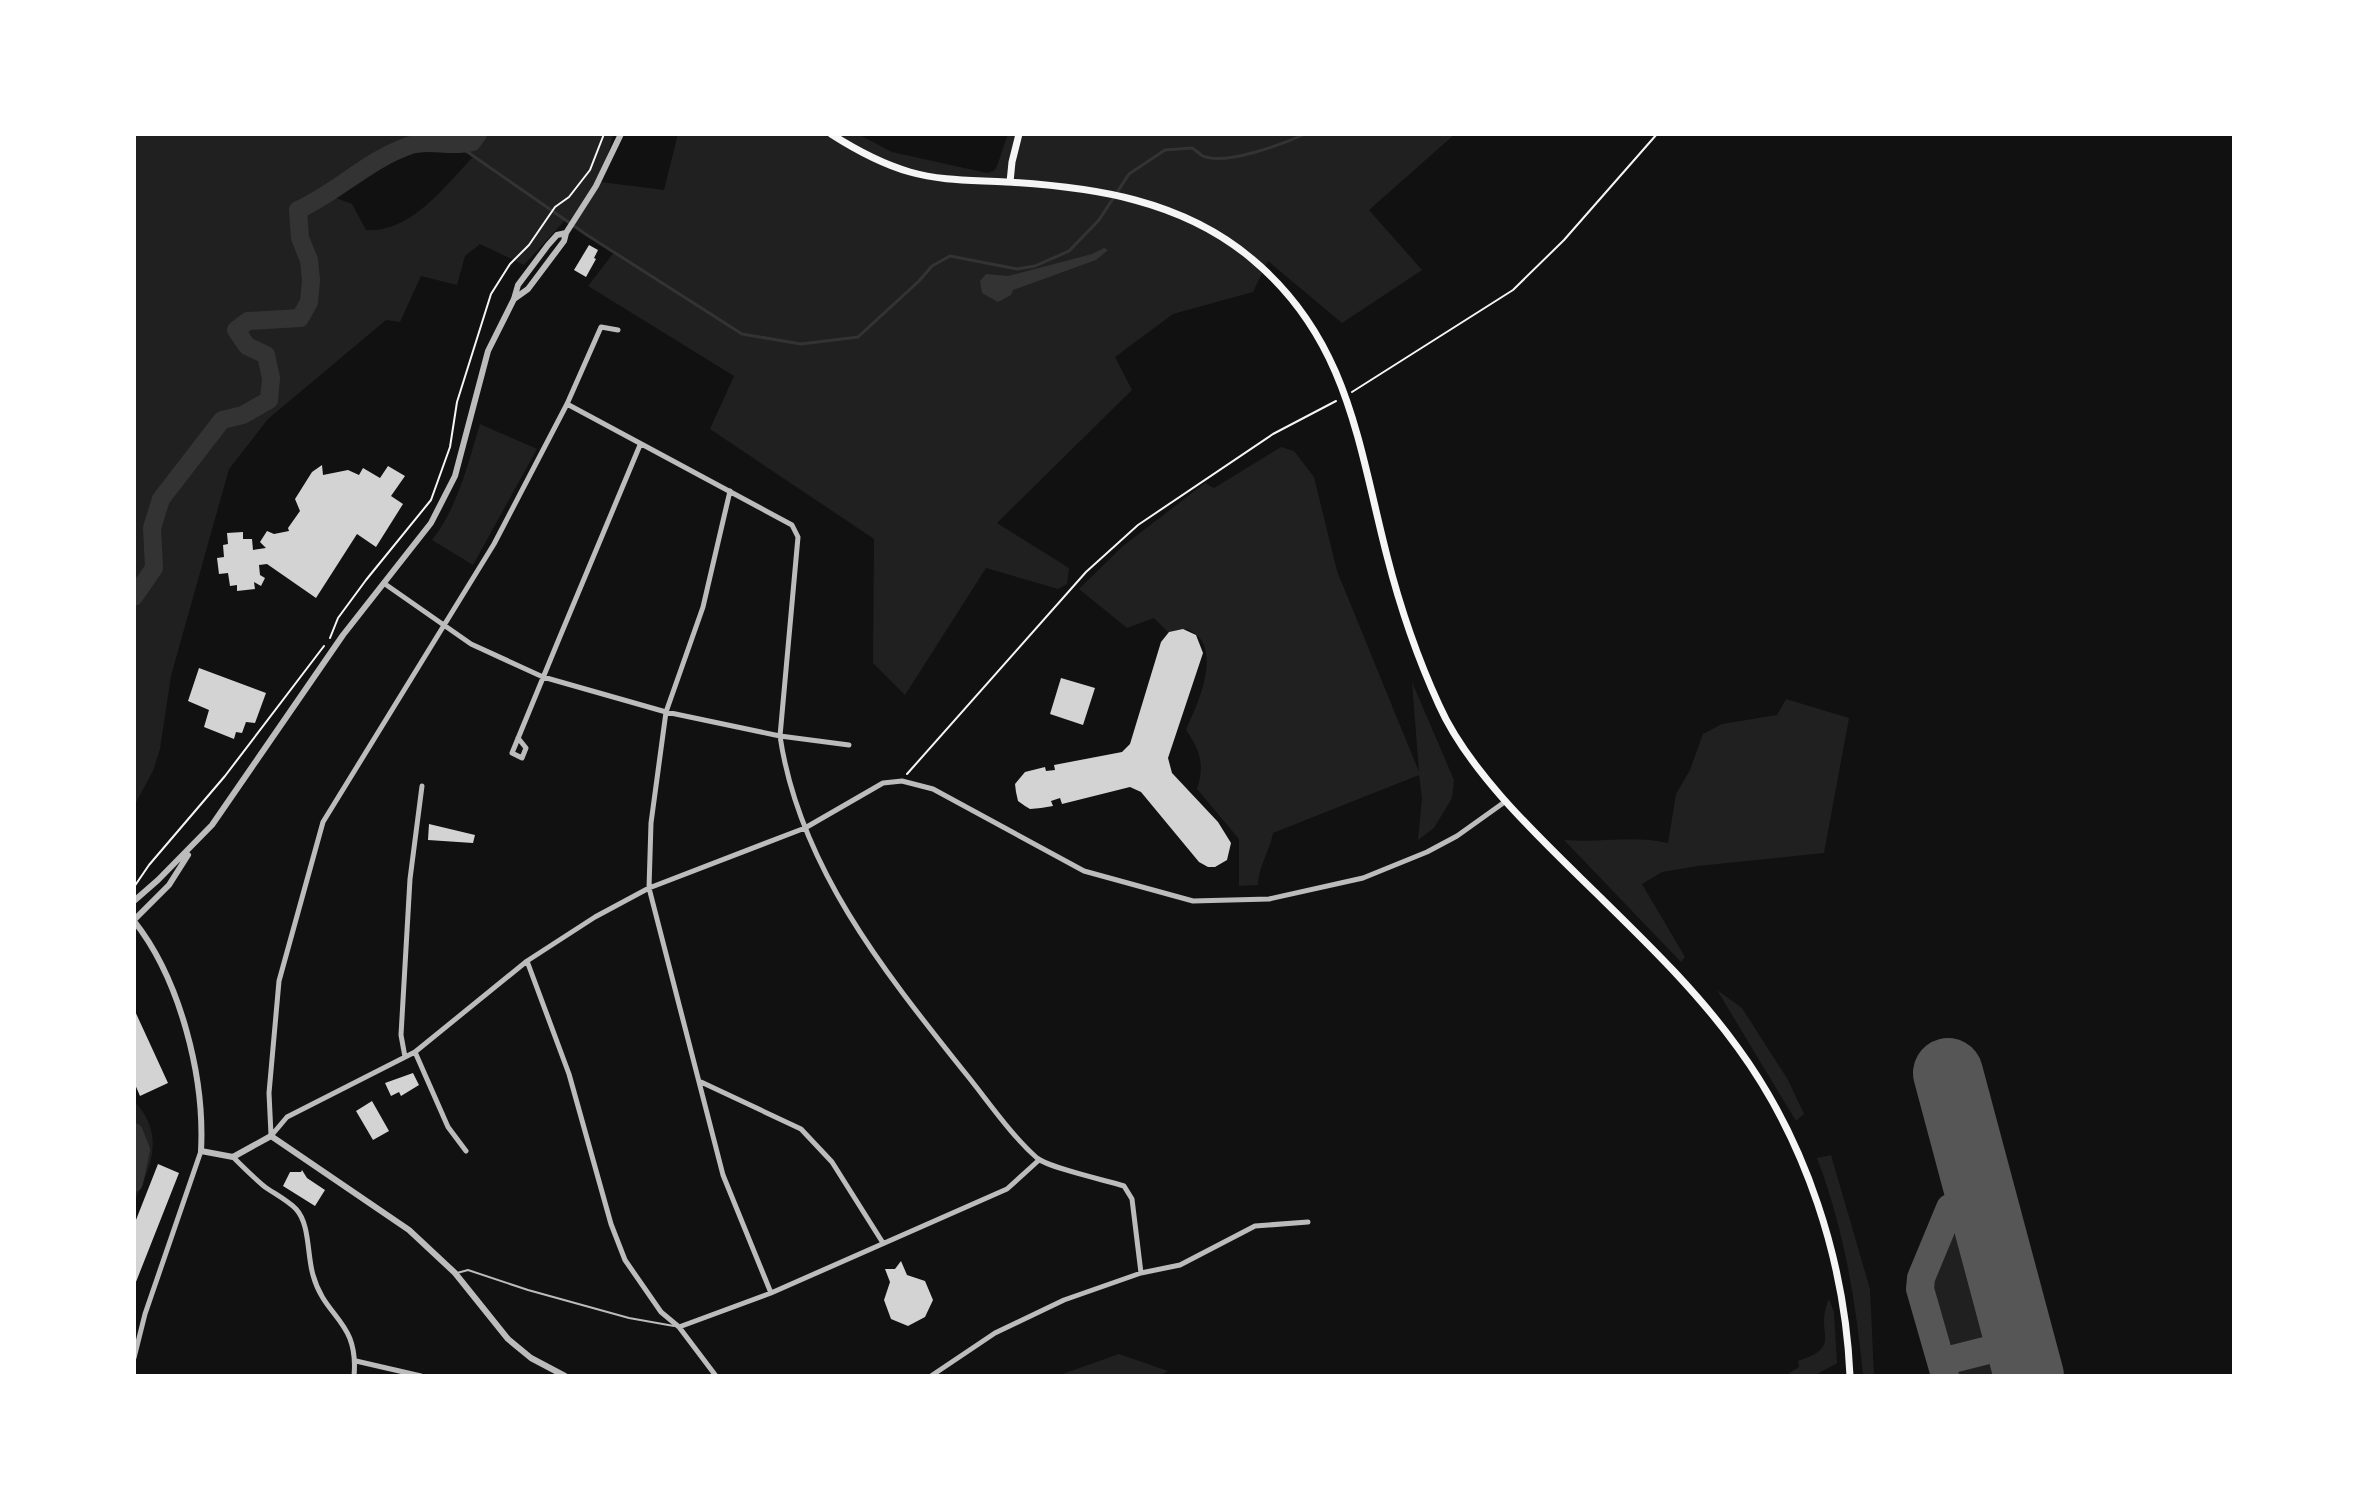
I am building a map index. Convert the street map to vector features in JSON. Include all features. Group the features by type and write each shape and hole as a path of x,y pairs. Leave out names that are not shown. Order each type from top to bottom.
{"main road":[{"path":"831,134 868,156 910,172 943,179 1073,187 1153,203 1193,219 1224,237 1280,284 1308,321 1342,384 1358,430 1387,555 1420,663 1441,712 1469,756 1507,800 1708,1010 1765,1087 1787,1131 1829,1239 1841,1294 1850,1376"},
{"path":"1010,182 1019,134"}],"street":[{"path":"134,901 212,825 343,635 431,523 448,492 464,448 488,351 514,299 528,289 564,241 621,134"},
{"path":"271,1136 269,1093 279,981 323,822 494,544 567,404 601,327 618,330"},
{"path":"567,404 792,525 798,537 780,736 783,757 805,828 833,889 875,955 956,1061 1039,1160 1124,1186 1132,1199 1141,1273"},
{"path":"518,738 640,445"},
{"path":"730,491 703,607 666,712 651,823 649,888 723,1175 771,1293"},
{"path":"385,584 471,644 543,677 666,712 780,736 849,745"},
{"path":"233,1157 271,1136 287,1117 415,1052 527,961 595,917 649,888 805,828 883,783 902,781 933,789 1084,871 1193,901 1269,899 1363,878 1437,846 1507,800"},
{"path":"405,1057 401,1035 410,879 422,786"},
{"path":"134,1358 145,1314 201,1151 199,1100 180,1013 158,956 134,920 169,885 196,842"},
{"path":"527,961 569,1074 611,1224 625,1260 661,1312 679,1327 716,1376"},
{"path":"415,1052 448,1127 466,1151"},
{"path":"700,1082 801,1129 832,1162 883,1243"},
{"path":"271,1136 409,1230 455,1273 508,1339 531,1358 565,1376"},
{"path":"201,1151 233,1157 264,1186 297,1210 305,1230 314,1279 327,1304 352,1338 356,1361 354,1376"},
{"path":"679,1327 771,1293 1007,1189 1039,1160"},
{"path":"931,1376 995,1333 1064,1300 1141,1273 1180,1265 1255,1226 1308,1222"},
{"path":"356,1361 421,1376"}],"lane":[{"path":"455,1273 468,1270 629,1318 679,1327"}],"path":[{"path":"134,887 225,776 330,639 338,618 366,580 431,500 450,447 457,402 491,294 510,264 529,245 555,207 569,197 590,170 604,134"},
{"path":"1375,379 1513,290 1564,240 1657,134"},
{"path":"902,781 1086,572 1138,525 1262,442 1309,416"}],"shaded area":[{"path":"134,134 613,134 601,182 664,190 678,134 858,134 892,152 987,173 997,166 1008,134 1455,134 1369,210 1422,270 1342,323 1268,261 1253,292 1173,314 1115,357 1132,390 997,523 1069,568 1067,584 1058,589 986,568 905,695 873,663 874,539 710,429 734,376 588,286 615,251 565,220 524,265 480,244 465,256 457,285 421,276 400,322 386,320 268,419 229,469 171,676 160,749 153,771 134,806","holes":["426,143 458,148 473,157 426,206 398,224 366,230 352,204 336,198 349,179 361,170 403,150"]},
{"path":"1104,248 1108,250 1096,260 1013,290 1011,295 998,302 982,293 980,281 986,274 1008,276"},
{"path":"480,424 537,449 473,565 432,540 455,499"},
{"path":"1281,447 1294,451 1314,477 1337,571 1419,772 1412,682 1454,780 1452,798 1434,828 1418,840 1422,798 1419,775 1273,833 1258,885 1239,886 1239,839 1197,789 1200,758 1186,730 1205,679 1207,658 1202,642 1188,629 1168,632 1154,618 1127,628 1079,589 1123,546 1205,483 1214,488"},
{"path":"1786,699 1849,718 1824,853 1662,872 1642,884 1685,957 1681,962 1564,840 1668,843 1676,794 1690,770 1703,734 1722,724 1777,715"},
{"path":"1717,990 1742,1008 1788,1080 1804,1114 1796,1121"},
{"path":"134,1101 144,1114 153,1138 150,1163 134,1202"},
{"path":"1831,1155 1870,1289 1874,1376 1863,1376 1848,1266 1835,1211 1817,1158"},
{"path":"1958,1223 1974,1237 1988,1283 1994,1318 1992,1330 1985,1339 1959,1348 1942,1341 1926,1284 1949,1226"},
{"path":"1829,1299 1834,1312 1837,1363 1814,1376 1785,1376 1799,1367 1798,1361 1820,1350 1824,1344 1825,1311"},
{"path":"1119,1354 1168,1371 1160,1376 1057,1376"},
{"path":"1979,1357 1998,1361 2011,1376 1953,1376 1961,1365"}],"building":[{"path":"589,245 598,250 586,277 574,270"},
{"path":"322,465 323,475 348,470 359,475 363,468 380,478 388,466 405,476 391,496 403,504 376,547 357,534 316,598 267,564 259,565 260,575 265,578 261,586 254,582 255,589 237,591 237,585 230,586 228,573 219,574 217,558 224,557 223,545 228,544 227,533 243,532 243,539 252,539 253,550 266,548 260,542 267,531 274,534 289,531 300,511 295,499 312,472"},
{"path":"1183,629 1196,635 1203,653 1168,758 1172,773 1218,822 1231,843 1227,860 1215,867 1199,862 1141,792 1130,787 1062,804 1060,798 1051,801 1053,806 1030,809 1018,801 1016,792 1015,784 1025,772 1045,767 1046,771 1055,770 1054,765 1122,752 1130,744 1161,642 1169,632"},
{"path":"199,668 266,693 255,723 246,722 242,733 236,732 234,739 204,727 209,710 188,701"},
{"path":"1061,678 1095,688 1083,725 1050,714"},
{"path":"429,824 475,835 473,843 428,840"},
{"path":"134,1009 168,1083 140,1096 134,1082"},
{"path":"413,1073 419,1085 401,1096 399,1092 391,1096 385,1083"},
{"path":"372,1101 389,1131 373,1140 356,1111"},
{"path":"158,1164 179,1173 134,1287 134,1225"},
{"path":"302,1170 307,1178 325,1190 315,1206 283,1186 290,1172"},
{"path":"901,1261 907,1275 925,1281 933,1300 925,1317 908,1326 891,1319 884,1300 890,1282 885,1269 895,1269"}],"waterway":[{"path":"134,597 154,568 152,528 161,499 222,420 243,415 269,400 271,378 266,355 247,346 236,330 248,321 300,318 309,302 309,260 300,238 298,210 395,151 419,143 472,142 478,134"},
{"path":"459,146 587,235 742,334 801,344 858,337 932,266 950,256 1017,269 1035,266 1069,251 1099,220 1129,174 1165,150 1192,148 1203,156 1225,158 1254,152 1305,134"},
{"path":"134,1132 141,1150 134,1183"}],"taxiway":[{"path":"1945,1376 1920,1289 1921,1278 1950,1208 1981,1197"},
{"path":"1941,1362 2020,1342"}],"runway":[{"path":"1948,1073 2029,1376"}]}
